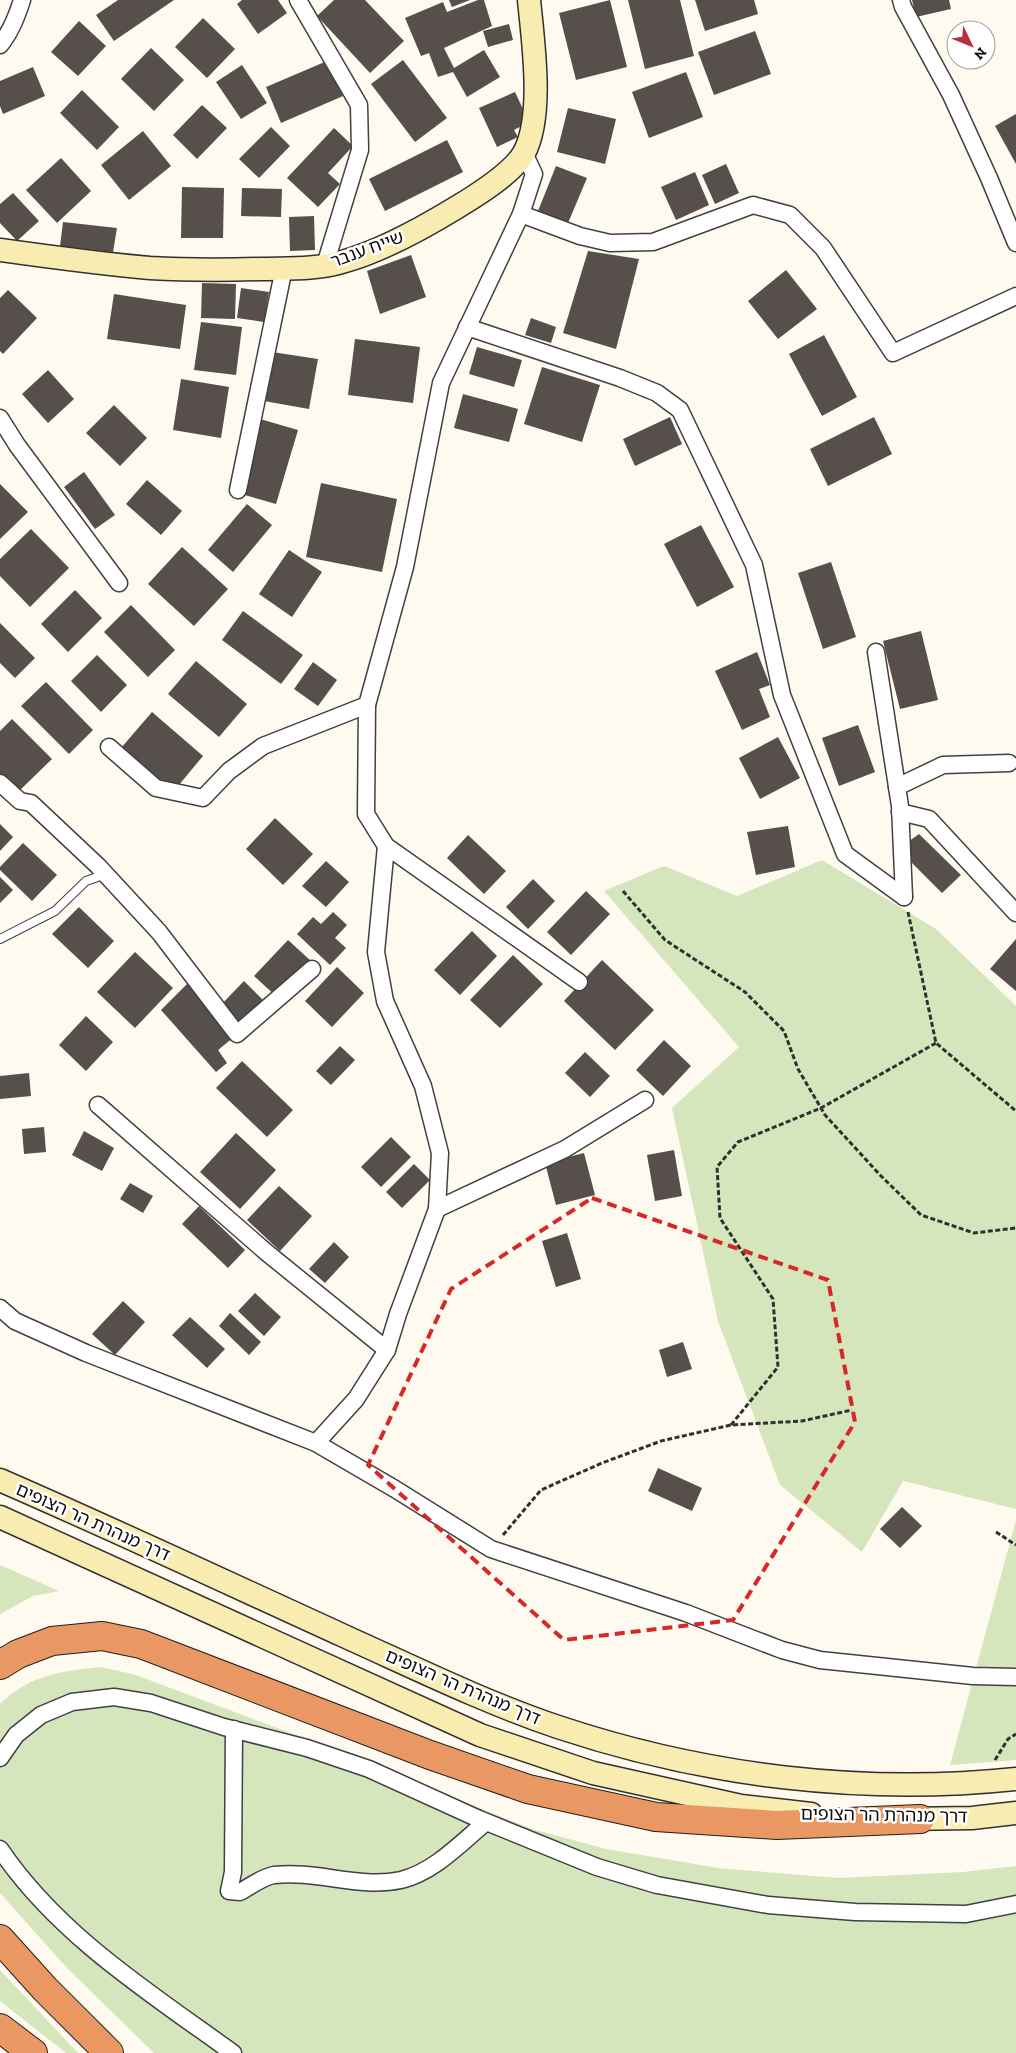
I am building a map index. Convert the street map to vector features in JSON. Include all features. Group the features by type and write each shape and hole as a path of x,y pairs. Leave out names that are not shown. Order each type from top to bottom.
{"highway":[{"path":"0,1665 18,1654 52,1641 102,1636 141,1644 430,1756 528,1790 656,1817 777,1825 920,1819"},
{"path":"0,1939 45,1989 109,2053"},
{"path":"0,2028 33,2053"}],"main road":[{"name":"שייח ענבר","path":"0,250 150,268 306,268 341,262 371,251 431,223 472,198 492,183 505,173 524,153 532,130 534,108 535,65 529,0"},
{"name":"דרך מנהרת הר הצופים","path":"0,1480 493,1704 602,1741 703,1764 810,1780 921,1786 1016,1779"},
{"name":"דרך מנהרת הר הצופים","path":"0,1517 480,1735 593,1773 741,1806 832,1817 972,1818 1016,1813"}],"street":[{"path":"0,45 6,38 18,15 22,0"},
{"path":"298,0 359,105 360,150 325,265"},
{"path":"901,0 951,95 1016,243"},
{"path":"524,153 534,174 521,214 441,383 405,567 367,705 366,814 386,846 579,982"},
{"path":"521,214 580,236 610,243 653,242 753,205 790,215 823,248 893,353 1016,296"},
{"path":"238,490 284,268"},
{"path":"467,327 620,378 657,393 680,410 754,564 782,695 845,854 904,897"},
{"path":"0,418 17,445 119,583"},
{"path":"876,652 900,812 904,897"},
{"path":"109,747 156,788 203,798 229,771 263,746 367,705"},
{"path":"897,787 943,765 1009,763"},
{"path":"0,783 20,801 31,803 106,874 159,932 237,1034 312,969"},
{"path":"900,812 929,819 1016,913"},
{"path":"316,1443 356,1399 387,1350 436,1209 440,1153 423,1086 385,1001 376,952 386,846"},
{"path":"436,1209 565,1149 645,1100"},
{"path":"98,1105 266,1252 387,1350"},
{"path":"0,1308 15,1321 86,1353 316,1443 491,1548 686,1613 782,1650 820,1660 973,1676 1016,1677"},
{"path":"0,1758 16,1735 41,1715 72,1702 114,1697 151,1703 234,1729 307,1748 369,1769 486,1822 597,1868 657,1884 768,1905 855,1912 966,1914 1016,1904"},
{"path":"234,1729 233,1872 229,1891 240,1892 273,1875 296,1875 376,1883 402,1880 432,1866 486,1822"},
{"path":"0,1849 15,1871 68,1927 133,1981 233,2053"}],"lane":[{"path":"0,939 55,911 86,881 106,874"}],"path":[{"path":"623,891 664,940 745,992 784,1032 798,1069 825,1115 881,1176 921,1215 974,1233 1016,1228"},
{"path":"904,897 936,1043 1016,1111"},
{"path":"731,1425 778,1367 773,1299 720,1218 717,1168 738,1142 820,1108 936,1043"},
{"path":"491,1548 541,1490 602,1463 662,1441 731,1425 802,1421 852,1410"},
{"path":"996,1532 1016,1545"},
{"path":"981,1783 1008,1739 1016,1734"}],"highlighted area":[{"path":"592,1198 828,1280 855,1422 733,1620 564,1640 368,1465 451,1289"}],"green space":[{"path":"822,860 936,929 1016,1006 1016,1509 903,1481 862,1552 780,1485 718,1321 672,1108 739,1047 604,891 664,866 737,896"},
{"path":"1016,1520 1016,1760 950,1765"},
{"path":"0,1565 59,1591 33,1596 0,1614"},
{"path":"100,1667 133,1674 312,1741 532,1829 606,1849 718,1868 839,1878 963,1872 1016,1866 1016,2053 154,2053 67,1968 0,1893 0,1704 11,1694 47,1676 72,1670"},
{"path":"0,1970 78,2053 66,2053 0,2001"}],"building":[{"path":"118,0 174,0 114,41 96,15"},
{"path":"242,0 278,0 287,13 258,34 237,4"},
{"path":"334,0 365,0 404,41 370,73 317,16"},
{"path":"449,0 470,0 452,7"},
{"path":"478,0 484,0 492,26 444,48 454,68 484,50 500,77 467,97 453,72 438,77 429,53 421,56 405,18 443,2 447,12"},
{"path":"610,0 627,67 576,80 559,13"},
{"path":"628,0 680,0 694,56 645,69"},
{"path":"695,0 754,0 758,14 705,31"},
{"path":"912,0 949,0 951,9 916,17"},
{"path":"203,18 235,49 207,78 175,47"},
{"path":"79,21 106,46 78,76 51,52"},
{"path":"509,24 513,40 488,47 483,31"},
{"path":"755,31 771,74 714,95 698,52"},
{"path":"151,48 184,80 154,111 121,79"},
{"path":"403,60 447,118 415,142 371,84"},
{"path":"327,61 343,96 281,123 266,87"},
{"path":"242,65 267,103 241,119 216,82"},
{"path":"33,67 45,96 3,114 0,106 0,81"},
{"path":"686,72 703,117 649,138 632,92"},
{"path":"82,90 119,127 97,150 60,113"},
{"path":"515,92 529,122 514,130 518,137 497,147 479,108"},
{"path":"202,105 227,128 197,159 173,135"},
{"path":"568,108 616,119 605,164 557,152"},
{"path":"1016,114 1016,164 995,126"},
{"path":"271,127 290,146 259,178 239,159"},
{"path":"334,128 353,146 328,173 340,184 318,207 287,178"},
{"path":"143,131 171,166 129,200 101,165"},
{"path":"447,140 463,172 385,211 369,179"},
{"path":"61,158 91,191 57,223 26,190"},
{"path":"726,164 739,193 715,204 702,175"},
{"path":"556,166 587,178 568,223 538,211"},
{"path":"695,172 709,205 676,220 661,187"},
{"path":"182,187 224,188 223,238 181,238"},
{"path":"242,188 282,189 281,217 241,216"},
{"path":"13,193 39,221 17,241 0,223 0,204"},
{"path":"314,216 315,250 290,251 289,217"},
{"path":"63,222 117,228 113,252 60,246"},
{"path":"588,251 639,259 616,349 563,333"},
{"path":"411,255 426,297 380,314 367,271"},
{"path":"786,270 817,309 778,339 748,301"},
{"path":"202,283 236,284 235,319 201,318"},
{"path":"241,288 269,292 264,322 237,318"},
{"path":"8,290 37,318 3,354 0,351 0,298"},
{"path":"114,294 186,305 180,349 107,339"},
{"path":"531,318 556,327 551,343 525,335"},
{"path":"201,322 242,327 236,375 194,370"},
{"path":"824,335 857,397 822,416 789,354"},
{"path":"355,339 420,347 413,403 348,395"},
{"path":"477,347 522,360 514,387 469,374"},
{"path":"272,352 318,359 309,409 264,401"},
{"path":"542,367 600,385 582,442 524,424"},
{"path":"48,370 74,399 48,423 22,394"},
{"path":"181,379 229,387 221,438 173,430"},
{"path":"463,394 518,409 509,442 454,428"},
{"path":"114,405 147,438 120,466 86,433"},
{"path":"670,417 682,444 635,466 623,439"},
{"path":"874,417 892,454 828,486 810,449"},
{"path":"260,419 298,430 276,504 238,493"},
{"path":"84,472 115,515 95,529 64,487"},
{"path":"147,480 182,511 161,535 126,504"},
{"path":"321,483 397,499 382,572 306,557"},
{"path":"0,484 28,512 0,539"},
{"path":"247,504 272,525 233,572 208,550"},
{"path":"701,525 734,587 697,607 664,544"},
{"path":"31,529 69,568 30,607 0,576 0,559"},
{"path":"182,547 228,589 194,626 148,584"},
{"path":"289,550 322,572 292,617 259,594"},
{"path":"831,562 856,637 823,649 798,573"},
{"path":"75,590 102,618 68,652 41,624"},
{"path":"131,605 175,650 148,677 104,632"},
{"path":"243,611 303,655 281,684 222,640"},
{"path":"0,623 35,658 15,678 0,663"},
{"path":"921,631 938,700 900,709 883,641"},
{"path":"757,652 770,685 759,689 770,717 742,730 715,671"},
{"path":"97,655 127,685 101,712 71,681"},
{"path":"196,661 247,704 219,737 168,694"},
{"path":"313,662 337,680 318,706 294,689"},
{"path":"46,682 93,730 69,754 21,706"},
{"path":"152,712 203,756 173,792 121,748"},
{"path":"12,719 52,759 15,795 0,780 0,731"},
{"path":"858,725 875,772 839,786 822,738"},
{"path":"778,737 800,778 760,799 739,758"},
{"path":"275,818 313,854 283,885 246,849"},
{"path":"0,824 13,837 0,851"},
{"path":"788,826 795,867 756,875 747,832"},
{"path":"919,834 961,875 942,893 912,863 908,842"},
{"path":"468,835 506,871 484,894 447,858"},
{"path":"23,843 57,875 32,901 0,870 0,867"},
{"path":"326,861 349,882 326,907 302,886"},
{"path":"0,877 13,890 0,903"},
{"path":"533,879 555,901 528,929 506,907"},
{"path":"586,891 610,914 571,955 547,932"},
{"path":"79,907 114,941 88,968 52,934"},
{"path":"333,912 347,925 335,938 346,948 330,965 297,934 313,917 321,924"},
{"path":"472,931 497,956 460,995 434,970"},
{"path":"1016,939 1016,991 990,969"},
{"path":"288,940 311,961 277,997 254,976"},
{"path":"135,952 173,988 135,1028 97,992"},
{"path":"513,955 543,984 500,1028 470,1000"},
{"path":"602,960 654,1010 615,1050 564,1001"},
{"path":"337,967 364,993 332,1027 305,1001"},
{"path":"190,981 234,1037 218,1050 227,1063 216,1072 161,1010"},
{"path":"244,981 265,1002 237,1031 216,1010"},
{"path":"86,1016 113,1042 86,1071 59,1045"},
{"path":"664,1040 691,1066 663,1096 636,1070"},
{"path":"340,1046 355,1060 331,1085 316,1071"},
{"path":"585,1052 610,1076 590,1097 565,1073"},
{"path":"242,1061 293,1110 267,1137 216,1088"},
{"path":"29,1073 31,1096 0,1099 0,1076"},
{"path":"44,1127 46,1152 24,1154 22,1129"},
{"path":"84,1131 114,1148 102,1171 72,1155"},
{"path":"236,1133 276,1170 240,1209 200,1172"},
{"path":"391,1137 411,1157 381,1187 361,1167"},
{"path":"674,1150 682,1196 655,1201 647,1155"},
{"path":"584,1153 595,1195 556,1205 545,1163"},
{"path":"414,1164 430,1180 402,1208 386,1192"},
{"path":"130,1183 153,1196 143,1213 120,1199"},
{"path":"279,1186 312,1216 280,1251 247,1220"},
{"path":"199,1206 245,1250 228,1268 182,1224"},
{"path":"567,1233 581,1279 556,1287 542,1241"},
{"path":"334,1242 349,1257 325,1283 309,1269"},
{"path":"255,1293 281,1317 264,1336 238,1311"},
{"path":"123,1301 145,1322 115,1355 92,1334"},
{"path":"230,1313 261,1342 249,1355 219,1326"},
{"path":"190,1317 225,1349 207,1368 172,1335"},
{"path":"683,1342 692,1369 667,1377 659,1350"},
{"path":"658,1468 702,1488 692,1511 648,1491"},
{"path":"902,1507 922,1526 900,1548 880,1529"}]}
